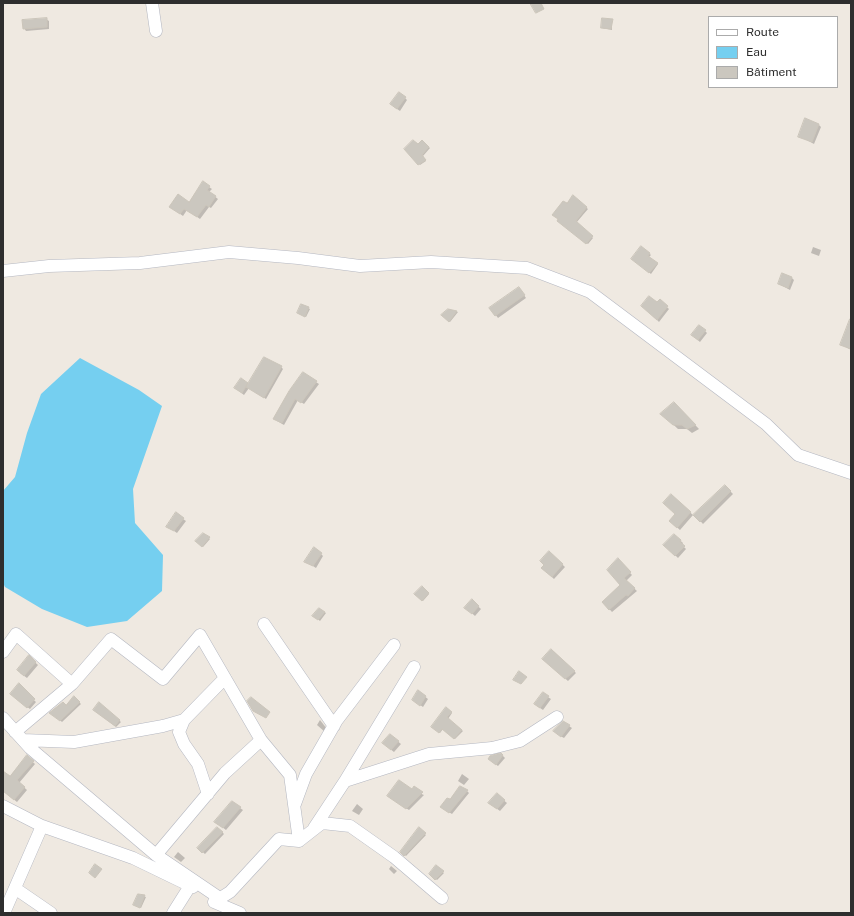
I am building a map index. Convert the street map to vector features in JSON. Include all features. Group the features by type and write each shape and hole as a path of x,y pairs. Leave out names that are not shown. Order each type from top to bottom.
{"street":[{"path":"152,3 156,31"},
{"path":"3,271 49,266 140,263 229,252 298,258 360,266 431,262 527,268 590,292 766,424 798,455 851,473"},
{"path":"264,624 334,726"},
{"path":"3,652 16,634 72,684"},
{"path":"19,736 72,684 111,639 163,680 200,636 262,740 290,776 299,841"},
{"path":"294,807 306,774 334,726 394,645"},
{"path":"314,828 345,781 414,668"},
{"path":"208,794 198,764 184,744 179,732 184,720 225,678"},
{"path":"345,781 429,754 492,748 520,741 557,717"},
{"path":"3,718 19,736 156,855 216,899"},
{"path":"19,736 74,742 163,726 184,720"},
{"path":"156,855 226,773 262,740"},
{"path":"3,806 42,826 133,858 216,899 240,913"},
{"path":"216,899 230,892 279,839 299,841 322,823 350,826 394,857 442,898"},
{"path":"4,913 16,889 42,826"},
{"path":"173,913 190,886"},
{"path":"16,889 51,913"}],"water":[{"path":"80,358 139,390 162,406 133,489 135,523 163,555 162,591 127,621 87,627 42,609 5,587 3,583 3,491 15,477 27,433 41,394"}],"building":[{"path":"530,3 541,3 544,9 536,13"},
{"path":"47,18 47,27 23,29 22,20"},
{"path":"602,18 613,19 611,29 601,28"},
{"path":"399,92 406,97 397,109 390,104"},
{"path":"805,118 819,124 812,142 798,137"},
{"path":"413,140 418,144 422,140 429,147 422,155 426,160 418,165 404,149"},
{"path":"203,181 210,186 207,190 216,196 209,207 206,205 197,217 184,209 180,214 169,207 178,194 189,202"},
{"path":"573,195 587,207 576,221 593,236 586,244 557,221 558,219 552,215 563,201 567,203"},
{"path":"641,246 650,253 648,256 658,263 649,273 631,259"},
{"path":"782,273 792,277 788,288 778,284"},
{"path":"519,287 525,295 495,316 489,308"},
{"path":"649,296 657,302 660,299 668,306 657,320 641,306"},
{"path":"301,304 309,307 305,317 297,313"},
{"path":"448,309 457,311 449,322 441,315"},
{"path":"851,319 851,349 840,345"},
{"path":"699,325 706,330 698,340 691,335"},
{"path":"264,357 282,366 264,398 246,387"},
{"path":"303,372 317,381 301,403 295,399 282,423 273,419 289,391"},
{"path":"241,378 248,383 242,393 234,388"},
{"path":"674,402 696,425 687,429 682,425 673,425 660,414"},
{"path":"725,485 731,491 700,522 693,515"},
{"path":"671,494 691,512 677,528 669,521 675,514 663,503"},
{"path":"176,512 184,518 174,531 166,527"},
{"path":"203,533 210,537 202,547 195,541"},
{"path":"674,534 685,546 675,556 663,545"},
{"path":"314,547 322,553 313,566 304,562"},
{"path":"549,551 563,564 552,577 541,568 544,565 540,561"},
{"path":"618,558 631,572 624,578 635,588 628,596 626,595 609,610 602,602 620,585 607,570"},
{"path":"422,586 429,593 422,601 414,594"},
{"path":"472,599 479,606 472,614 464,608"},
{"path":"319,608 325,612 318,620 312,616"},
{"path":"551,649 575,671 565,679 542,659"},
{"path":"29,655 36,662 24,676 17,670"},
{"path":"519,671 527,677 521,684 513,680"},
{"path":"19,683 35,699 27,708 10,694"},
{"path":"418,690 426,696 420,706 412,700"},
{"path":"543,692 549,696 540,708 534,704"},
{"path":"74,696 80,702 60,721 49,713 63,702 66,705"},
{"path":"251,697 270,712 266,718 253,711 247,701"},
{"path":"99,702 120,720 115,726 93,710"},
{"path":"446,707 452,712 447,717 462,730 454,739 442,729 439,733 431,727"},
{"path":"563,721 570,725 561,737 553,731"},
{"path":"390,734 399,741 391,750 382,743"},
{"path":"501,753 503,755 496,765 488,759 490,756"},
{"path":"27,755 34,761 17,780 25,787 14,800 3,791 3,771 10,776"},
{"path":"399,780 412,789 414,786 423,792 406,809 387,796"},
{"path":"460,786 468,790 449,813 440,807 447,798 450,799"},
{"path":"497,793 505,800 497,809 488,803"},
{"path":"232,801 241,807 223,828 214,822"},
{"path":"217,827 223,832 202,853 197,848"},
{"path":"419,827 426,833 404,856 400,852"},
{"path":"95,864 102,869 95,878 89,873"},
{"path":"436,865 444,871 435,880 429,874"},
{"path":"138,894 145,895 140,908 133,905"}]}
